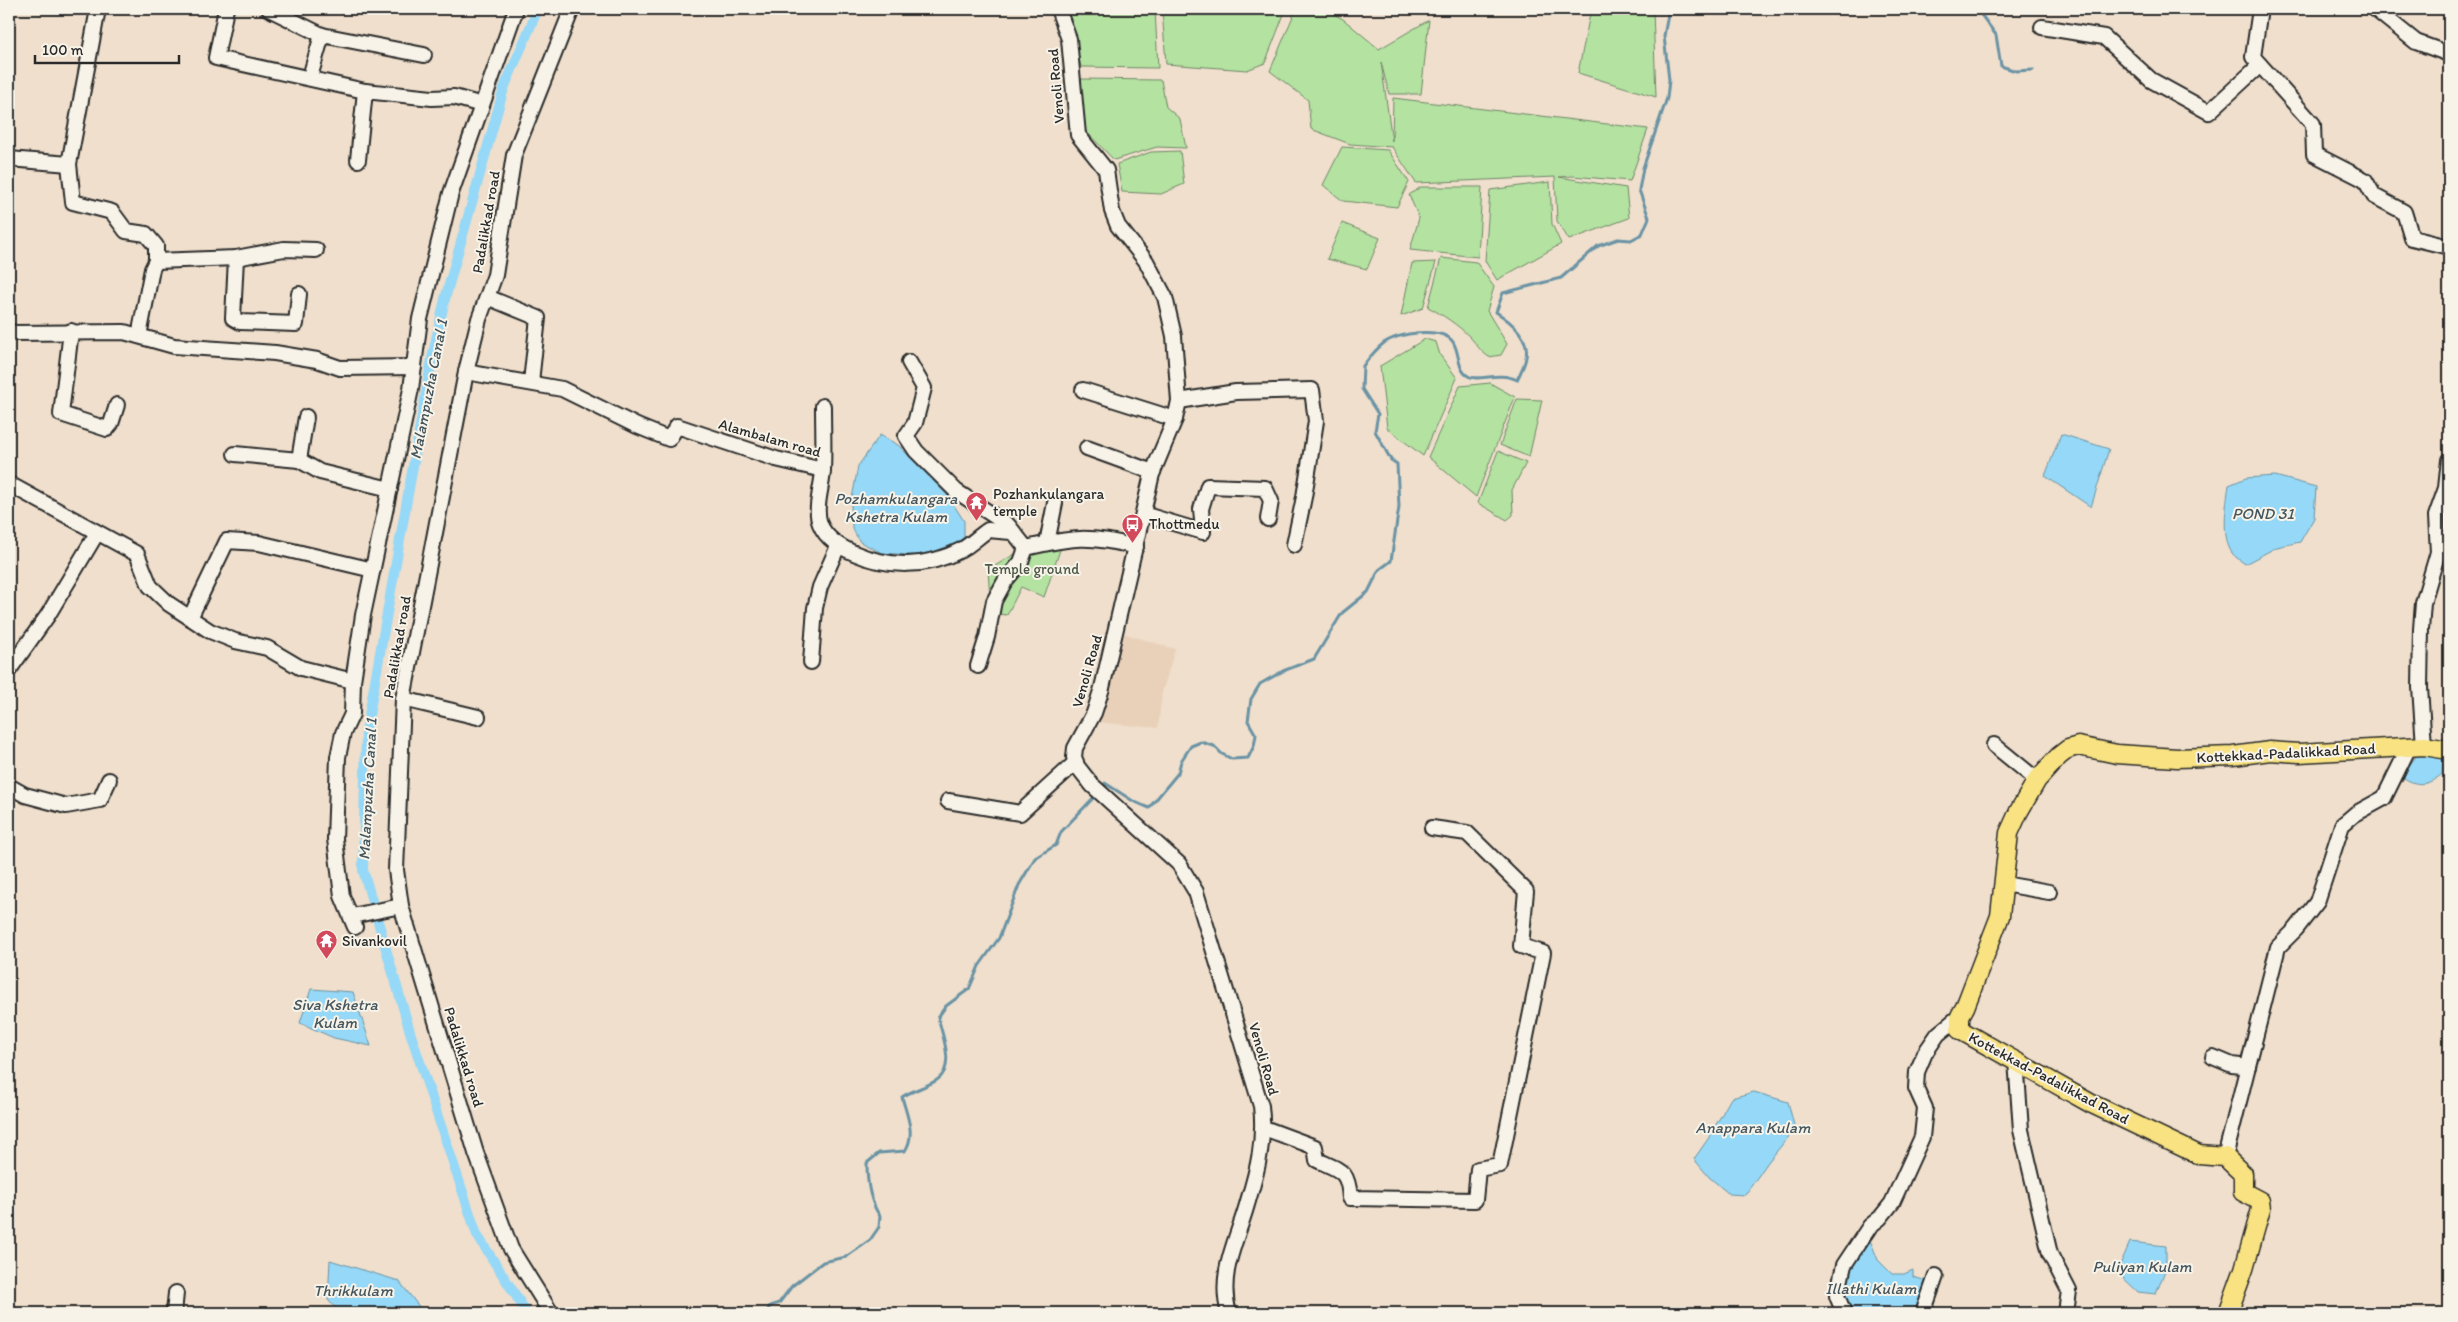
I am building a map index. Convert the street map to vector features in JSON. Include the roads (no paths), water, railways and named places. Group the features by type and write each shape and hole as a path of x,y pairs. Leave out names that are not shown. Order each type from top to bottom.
{"main road":[{"name":"Kottekkad-Padalikkad Road","path":"2225,1157 2199,1155 2090,1103 1960,1030 1960,1016 2000,916 2011,828 2038,780 2059,756 2068,749 2078,746 2117,754 2177,758 2270,751 2299,753 2417,747 2449,750"},
{"path":"2225,1157 2243,1174 2243,1192 2260,1201 2261,1205 2244,1269 2228,1313"}],"street":[{"path":"98,9 69,164 73,202 112,212 126,231 146,234 156,246 156,261 152,269 139,336"},
{"path":"226,9 216,58 310,77 365,91 432,98 454,97 482,105"},
{"path":"269,9 322,35 424,55"},
{"path":"401,906 353,922 342,896 336,839 338,757 343,733 352,714 353,681 373,570 414,367 420,319 451,193 516,9"},
{"name":"Padalikkad road","path":"551,1313 508,1241 476,1153 401,906 396,870 403,698 466,372 495,275 514,155 572,9"},
{"name":"Venoli Road","path":"1058,9 1069,39 1078,135 1106,170 1112,211 1118,226 1146,261 1165,297 1174,336 1179,401 1175,419 1153,472 1102,688 1094,713 1075,748 1076,762 1092,785 1179,864 1196,892 1261,1106 1264,1128 1262,1145 1248,1202 1229,1258 1224,1281 1229,1313"},
{"path":"2260,9 2253,57 2313,124 2314,154 2365,180 2374,196 2404,212 2412,238 2449,247"},
{"path":"2375,9 2416,42 2449,54"},
{"path":"2042,26 2104,37 2151,80 2209,112 2260,65"},
{"path":"310,77 322,35"},
{"path":"358,160 365,91"},
{"path":"9,159 69,164"},
{"path":"156,261 236,258 284,249 316,250"},
{"path":"236,258 233,318 240,322 296,324 298,294"},
{"path":"466,372 525,381 538,318 487,298"},
{"path":"9,331 15,333 124,332 174,346 275,353 316,360 340,368 414,367"},
{"path":"71,331 61,414 107,429 117,405"},
{"path":"909,362 924,388 915,423 906,436 916,451 956,491 991,523 1008,525 1011,532 1026,548"},
{"name":"Alambalam road","path":"525,381 562,389 637,426 669,439 677,426 776,459 823,470 818,511 820,523 824,532 838,546 861,556 897,566 915,564 960,550 991,523"},
{"path":"1083,390 1175,419"},
{"path":"1179,401 1236,392 1312,390 1316,421 1304,498 1294,545"},
{"path":"823,406 823,470"},
{"path":"299,460 306,417"},
{"path":"1087,448 1153,472"},
{"path":"235,454 299,460 320,472 390,489"},
{"path":"2225,1157 2278,947 2296,929 2316,902 2342,825 2355,814 2384,798 2417,747 2423,603 2438,552 2436,516 2446,488 2449,460"},
{"path":"9,484 137,554 150,586 169,604 210,631 236,641 267,648 301,668 353,681"},
{"path":"1143,514 1203,532 1201,509 1208,486 1265,488 1271,502 1268,519"},
{"path":"1047,543 1055,502"},
{"path":"9,670 48,615 97,533"},
{"path":"1026,548 1082,538 1102,539 1136,548"},
{"path":"190,618 227,541 260,543 373,570"},
{"path":"811,662 818,594 838,546"},
{"path":"978,666 987,637 994,601 1005,581 1021,562 1026,548"},
{"path":"403,698 478,716"},
{"path":"1994,745 2038,780"},
{"path":"948,801 1020,813 1076,762"},
{"path":"9,786 25,794 66,806 100,800 109,780"},
{"path":"1264,1128 1315,1147 1317,1160 1343,1172 1349,1180 1350,1198 1475,1200 1478,1169 1500,1165 1543,953 1521,946 1526,891 1467,833 1432,828"},
{"path":"2004,884 2049,892"},
{"path":"1844,1313 1837,1296 1844,1265 1870,1226 1880,1218 1892,1203 1922,1137 1925,1108 1916,1088 1917,1072 1925,1054 1938,1034 1960,1016"},
{"path":"2213,1057 2232,1065 2248,1067"},
{"path":"2016,1060 2021,1130 2050,1254 2069,1291 2066,1313"},
{"path":"1923,1313 1936,1276"},
{"path":"174,1313 176,1293"}],"water":[{"path":"2061,434 2109,449 2091,507 2045,476"},
{"name":"Pozhamkulangara Kshetra Kulam","path":"880,435 898,445 948,496 964,521 964,543 924,556 882,553 860,542 852,528 851,504 858,466"},
{"name":"POND 31","path":"2275,476 2316,487 2314,518 2300,542 2277,547 2245,564 2232,553 2226,538 2225,520 2229,485 2246,478"},
{"path":"2422,749 2443,755 2442,774 2433,781 2419,784 2404,778 2404,772"},
{"name":"Siva Kshetra Kulam","path":"311,989 353,992 371,1046 334,1038 300,1023"},
{"name":"Anappara Kulam","path":"1754,1092 1788,1102 1795,1129 1768,1162 1745,1195 1729,1194 1709,1177 1694,1159 1708,1139 1731,1098"},
{"name":"Illathi Kulam","path":"1862,1240 1870,1240 1878,1260 1892,1274 1904,1274 1913,1270 1913,1277 1927,1281 1927,1289 1919,1313 1847,1313 1847,1285"},
{"name":"Puliyan Kulam","path":"2130,1242 2166,1246 2166,1268 2156,1294 2138,1292 2117,1272"},
{"name":"Thrikkulam","path":"330,1260 399,1281 424,1313 340,1313 328,1300"}],"waterway":[{"name":"Malampuzha Canal 1","path":"527,1313 477,1235 411,1035 363,870 366,732 433,353 445,299 504,88 538,9"},
{"path":"1102,788 1105,783 1133,801 1149,808 1178,773 1181,761 1191,746 1201,742 1214,746 1222,754 1232,759 1248,758 1254,746 1256,735 1248,721 1251,699 1260,684 1283,671 1314,659 1342,613 1368,592 1379,570 1391,561 1399,507 1397,464 1391,460 1375,431 1378,414 1362,389 1363,366 1375,351 1390,339 1399,336 1419,333 1439,334 1453,342 1460,366 1468,376 1472,378 1503,376 1517,380 1525,363 1525,343 1518,330 1496,312 1503,293 1561,278 1598,246 1618,239 1631,240 1642,234 1649,218 1639,190 1643,168 1667,98 1669,80 1664,36 1669,9"},
{"path":"1977,9 1996,35 2001,66 2016,71 2033,70"},
{"path":"766,1313 770,1306 779,1303 792,1286 823,1262 846,1257 870,1240 879,1227 880,1216 873,1204 869,1191 867,1163 879,1153 905,1151 910,1138 910,1131 902,1097 937,1080 943,1074 947,1059 938,1017 946,1006 969,989 979,966 999,938 1019,885 1035,858 1056,845 1061,832 1096,795"}],"place":[{"name":"Pozhankulangara temple","path":"977,522"},
{"name":"Thottmedu","path":"1133,543"},
{"name":"Sivankovil","path":"326,960"}],"park label":[{"name":"Temple ground","path":"1032,569"}]}
